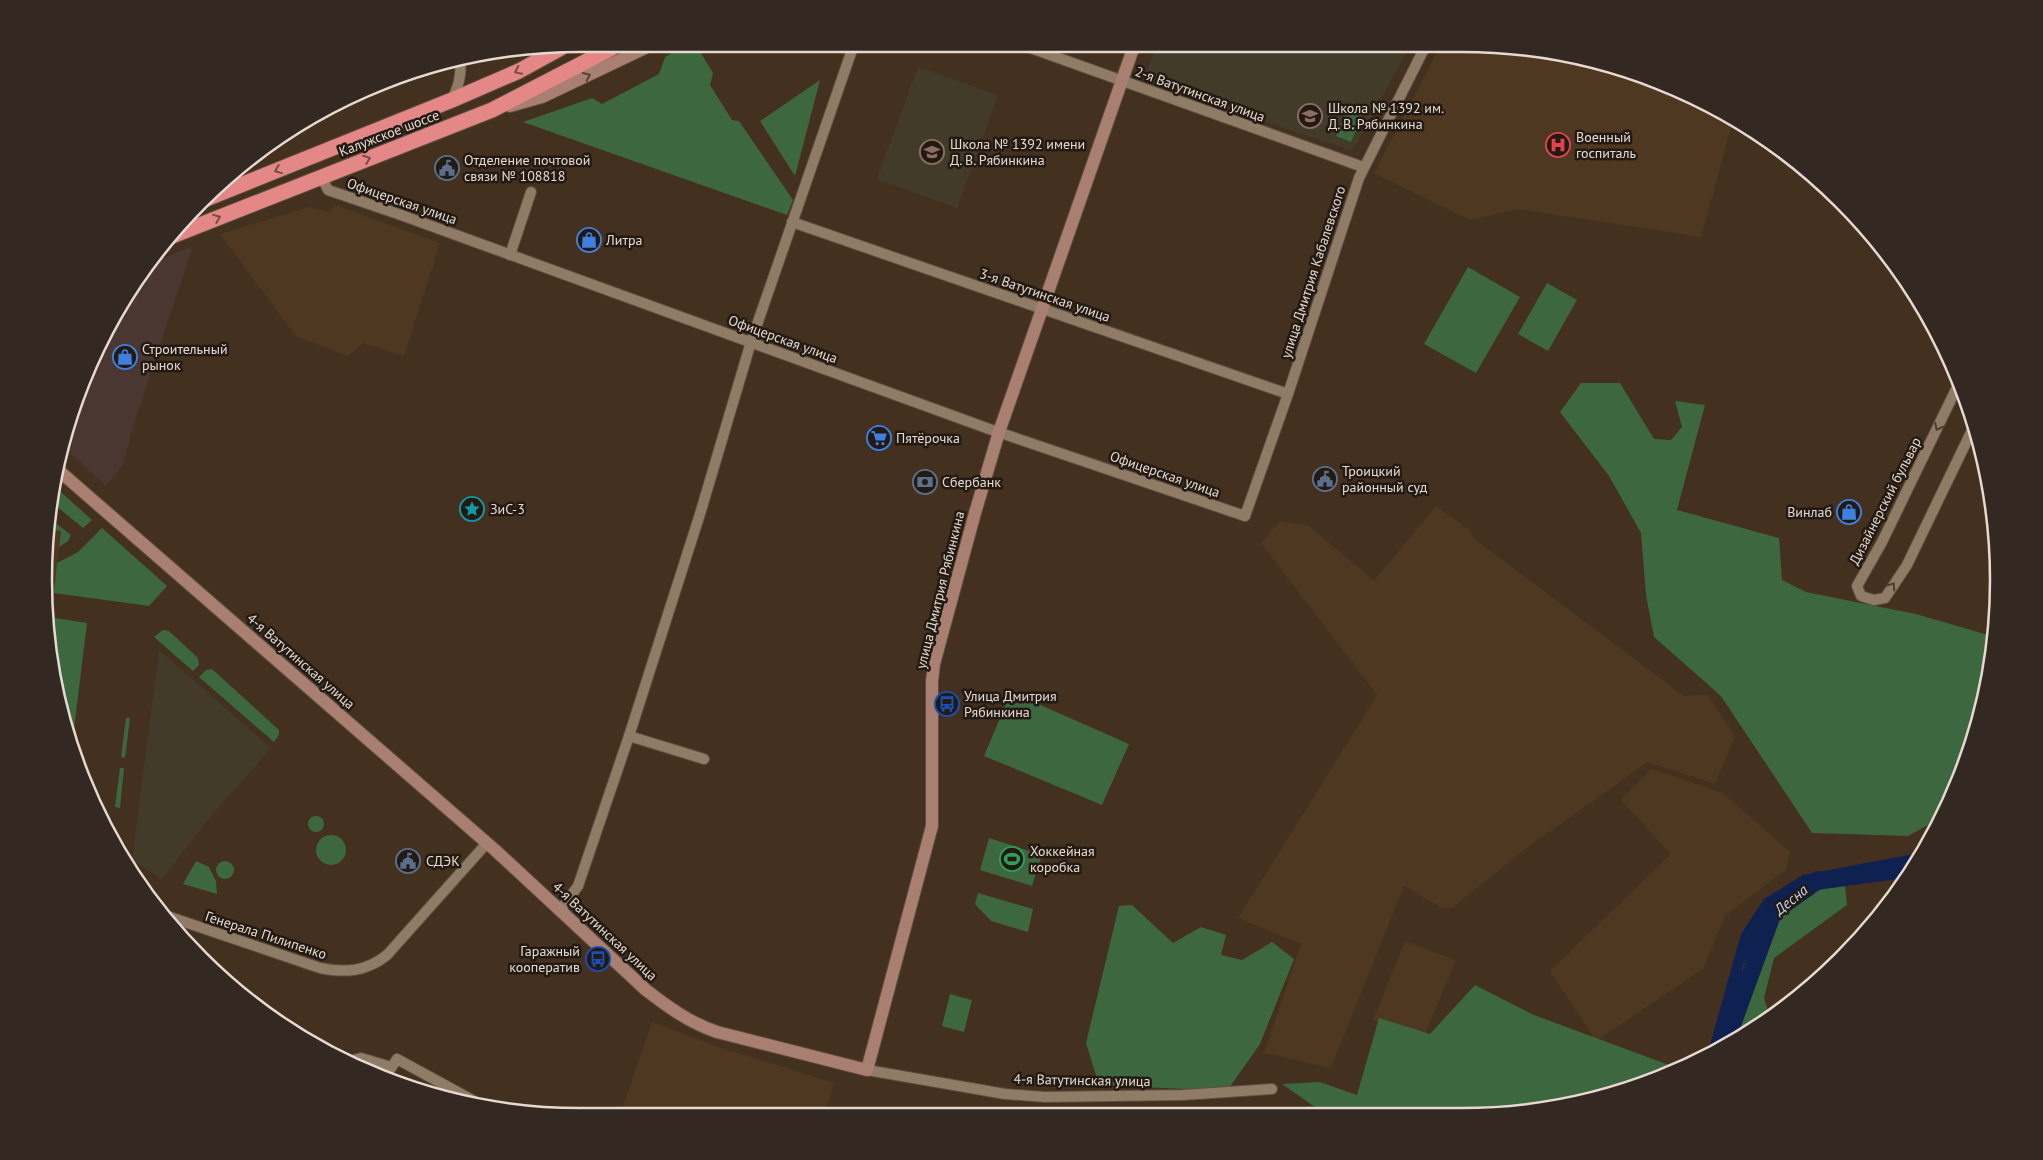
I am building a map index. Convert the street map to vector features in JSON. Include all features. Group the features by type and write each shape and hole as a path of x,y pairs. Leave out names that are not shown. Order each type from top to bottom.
{"highway":[{"name":"Калужское шоссе","path":"184,231 492,110 604,52"},
{"name":"Калужское шоссе","path":"222,193 452,100 519,71 551,54"}],"street":[{"path":"628,57 634,52"},
{"path":"492,110 542,97 637,52"},
{"path":"561,909 578,886 629,736 700,514 751,342 851,52"},
{"name":"2-я Ватутинская улица","path":"1044,52 1363,167"},
{"name":"улица Дмитрия Рябинкина","path":"867,1070 932,826 932,689 934,664 972,522 999,432 1132,52"},
{"name":"улица Дмитрия Кабалевского","path":"1245,516 1288,394 1363,167 1422,52"},
{"path":"452,100 459,84 461,66"},
{"name":"Офицерская улица","path":"321,176 328,190 510,254 999,432 1245,516"},
{"path":"510,254 531,192"},
{"name":"3-я Ватутинская улица","path":"792,222 1288,394"},
{"name":"Дизайнерский бульвар","path":"1955,391 1882,542 1857,586 1862,596 1874,600 1885,598 1907,565 1970,433"},
{"name":"4-я Ватутинская улица","path":"63,475 487,842 646,990 694,1023 736,1037 867,1070 1005,1094 1045,1097 1183,1095 1272,1089"},
{"path":"629,736 704,759"},
{"name":"Генерала Пилипенко","path":"176,919 320,968 334,971 357,970 373,965 387,955 487,842"},
{"path":"359,1058 391,1067"},
{"path":"389,1071 397,1059 460,1094"}],"shaded area":[{"name":"Школа № 1392 им. Д. В. Рябинкина","path":"1154,52 1407,52 1352,151 1144,80"},
{"name":"Военный госпиталь","path":"1437,52 1532,57 1600,70 1633,80 1665,93 1732,126 1701,237 1518,209 1470,220 1374,173"},
{"name":"Школа № 1392 имени Д. В. Рябинкина","path":"918,67 998,95 957,208 877,179"},
{"path":"335,205 440,243 404,356 363,343 348,356 296,336 220,234 309,207 329,212"},
{"name":"Строительный рынок","path":"193,246 132,430 123,465 106,486 68,452 70,443 80,410 107,347 141,287 162,259"},
{"path":"1436,506 1470,530 1473,538 1684,696 1708,695 1735,736 1715,784 1648,762 1528,847 1452,908 1442,908 1404,886 1331,1068 1264,1053 1301,944 1238,918 1377,695 1261,543 1280,521 1309,526 1374,581"},
{"path":"55,530 61,531 54,593 52,580"},
{"path":"159,650 271,748 208,820 162,879 132,859"},
{"path":"1652,769 1723,793 1790,852 1786,870 1725,916 1703,969 1596,1041 1550,971 1671,854 1621,800"},
{"path":"1405,941 1456,960 1423,1039 1373,1020"},
{"path":"652,1022 719,1047 834,1083 827,1108 622,1108"}],"green space":[{"path":"674,52 703,52 701,53 713,73 710,85 732,120 739,121 793,200 787,215 523,122 592,98 602,104 659,74 665,57"},
{"path":"820,80 795,176 760,121"},
{"path":"1349,105 1364,111 1351,142 1336,136"},
{"path":"1468,267 1520,297 1476,373 1424,344"},
{"path":"1547,283 1577,300 1548,351 1518,334"},
{"path":"1581,383 1620,383 1654,439 1671,440 1682,427 1675,401 1705,405 1677,510 1779,538 1782,580 1806,592 1916,614 1987,635 1973,717 1963,750 1930,824 1908,836 1812,833 1721,696 1654,637 1646,595 1641,533 1609,476 1560,412"},
{"path":"60,492 92,520 83,528 58,507"},
{"path":"56,523 71,535 68,541 59,547 61,531 55,530"},
{"path":"102,528 167,586 149,606 54,593 57,563 78,552"},
{"path":"54,618 87,623 74,730 57,649"},
{"path":"163,630 169,631 198,658 199,665 193,671 154,637"},
{"path":"212,669 279,730 279,735 274,742 199,677 206,670"},
{"path":"1011,692 1129,744 1102,805 984,756"},
{"path":"126,718 130,718 125,758 121,757"},
{"path":"120,768 124,768 120,808 115,807"},
{"path":"316,816 322,818 324,824 322,830 316,832 310,830 308,824 310,818"},
{"path":"331,835 342,839 346,850 342,861 331,865 320,861 316,850 320,839"},
{"name":"Хоккейная коробка","path":"989,838 1042,855 1032,886 980,870"},
{"path":"196,861 209,867 216,881 217,894 183,884"},
{"path":"225,861 231,864 234,870 231,876 225,879 219,876 216,870 219,864"},
{"path":"1845,886 1847,905 1774,958 1764,998 1768,1010 1734,1033 1742,969 1754,941 1794,893"},
{"path":"978,893 1033,909 1028,932 991,921 975,904"},
{"path":"1132,905 1173,943 1201,927 1226,935 1221,955 1242,960 1272,942 1294,959 1260,1044 1227,1091 1099,1085 1086,1043 1119,906"},
{"path":"1475,985 1534,1015 1669,1065 1633,1080 1600,1090 1532,1103 1463,1108 1316,1108 1282,1084 1320,1082 1357,1095 1379,1018 1430,1034"},
{"path":"950,994 972,1000 964,1032 942,1026"}],"water":[{"path":"1914,854 1897,879 1794,893 1754,941 1742,969 1733,1033 1710,1046 1741,934 1764,899 1803,875"}],"waterway":[{"name":"Десна","path":"1728,1037 1773,912 1818,880"}],"place":[{"name":"Школа № 1392 им. Д. В. Рябинкина","path":"1310,116"},
{"name":"Военный госпиталь","path":"1558,145"},
{"name":"Школа № 1392 имени Д. В. Рябинкина","path":"932,152"},
{"name":"Отделение почтовой связи № 108818","path":"447,168"},
{"name":"Литра","path":"589,240"},
{"name":"Строительный рынок","path":"125,357"},
{"name":"Пятёрочка","path":"879,438"},
{"name":"Троицкий районный суд","path":"1325,479"},
{"name":"Сбербанк","path":"925,482"},
{"name":"ЗиС-3","path":"472,509"},
{"name":"Винлаб","path":"1849,512"},
{"name":"Улица Дмитрия Рябинкина","path":"947,704"},
{"name":"Хоккейная коробка","path":"1012,859"},
{"name":"СДЭК","path":"408,861"},
{"name":"Гаражный кооператив","path":"598,959"}]}
